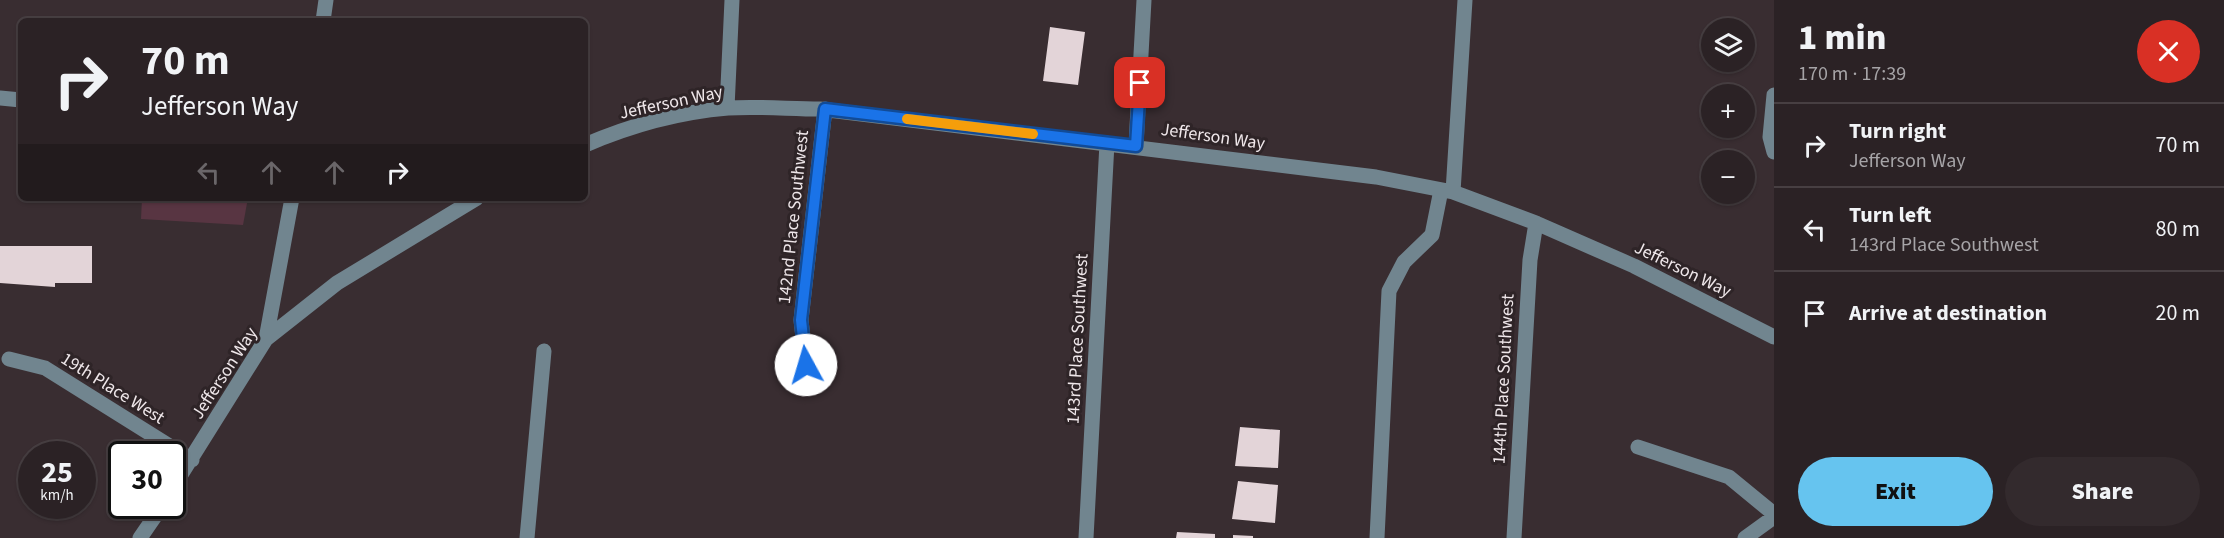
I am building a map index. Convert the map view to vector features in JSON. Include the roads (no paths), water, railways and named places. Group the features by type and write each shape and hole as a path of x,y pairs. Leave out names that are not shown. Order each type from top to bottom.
{"street":[{"path":"323,18 326,0"},
{"path":"727,108 732,0"},
{"path":"1136,146 1144,0"},
{"path":"1377,538 1389,291 1404,262 1431,235 1447,191 1465,0"},
{"path":"1774,95 1770,137 1774,152"},
{"path":"0,98 18,100"},
{"name":"Jefferson Way","path":"588,144 610,134 661,120 727,108 825,109 1376,177 1447,191 1536,223 1634,266 1774,337"},
{"name":"142nd Place Southwest","path":"806,365 801,320 825,109"},
{"name":"143rd Place Southwest","path":"1086,538 1107,143"},
{"path":"266,339 291,201"},
{"name":"Jefferson Way","path":"186,469 266,339 337,283 472,201"},
{"name":"144th Place Southwest","path":"1514,538 1530,260 1536,223"},
{"path":"527,538 544,351"},
{"name":"19th Place West","path":"9,359 45,368 192,460"},
{"path":"1638,447 1729,477 1774,516 1745,538"},
{"path":"140,538 153,519"}]}
